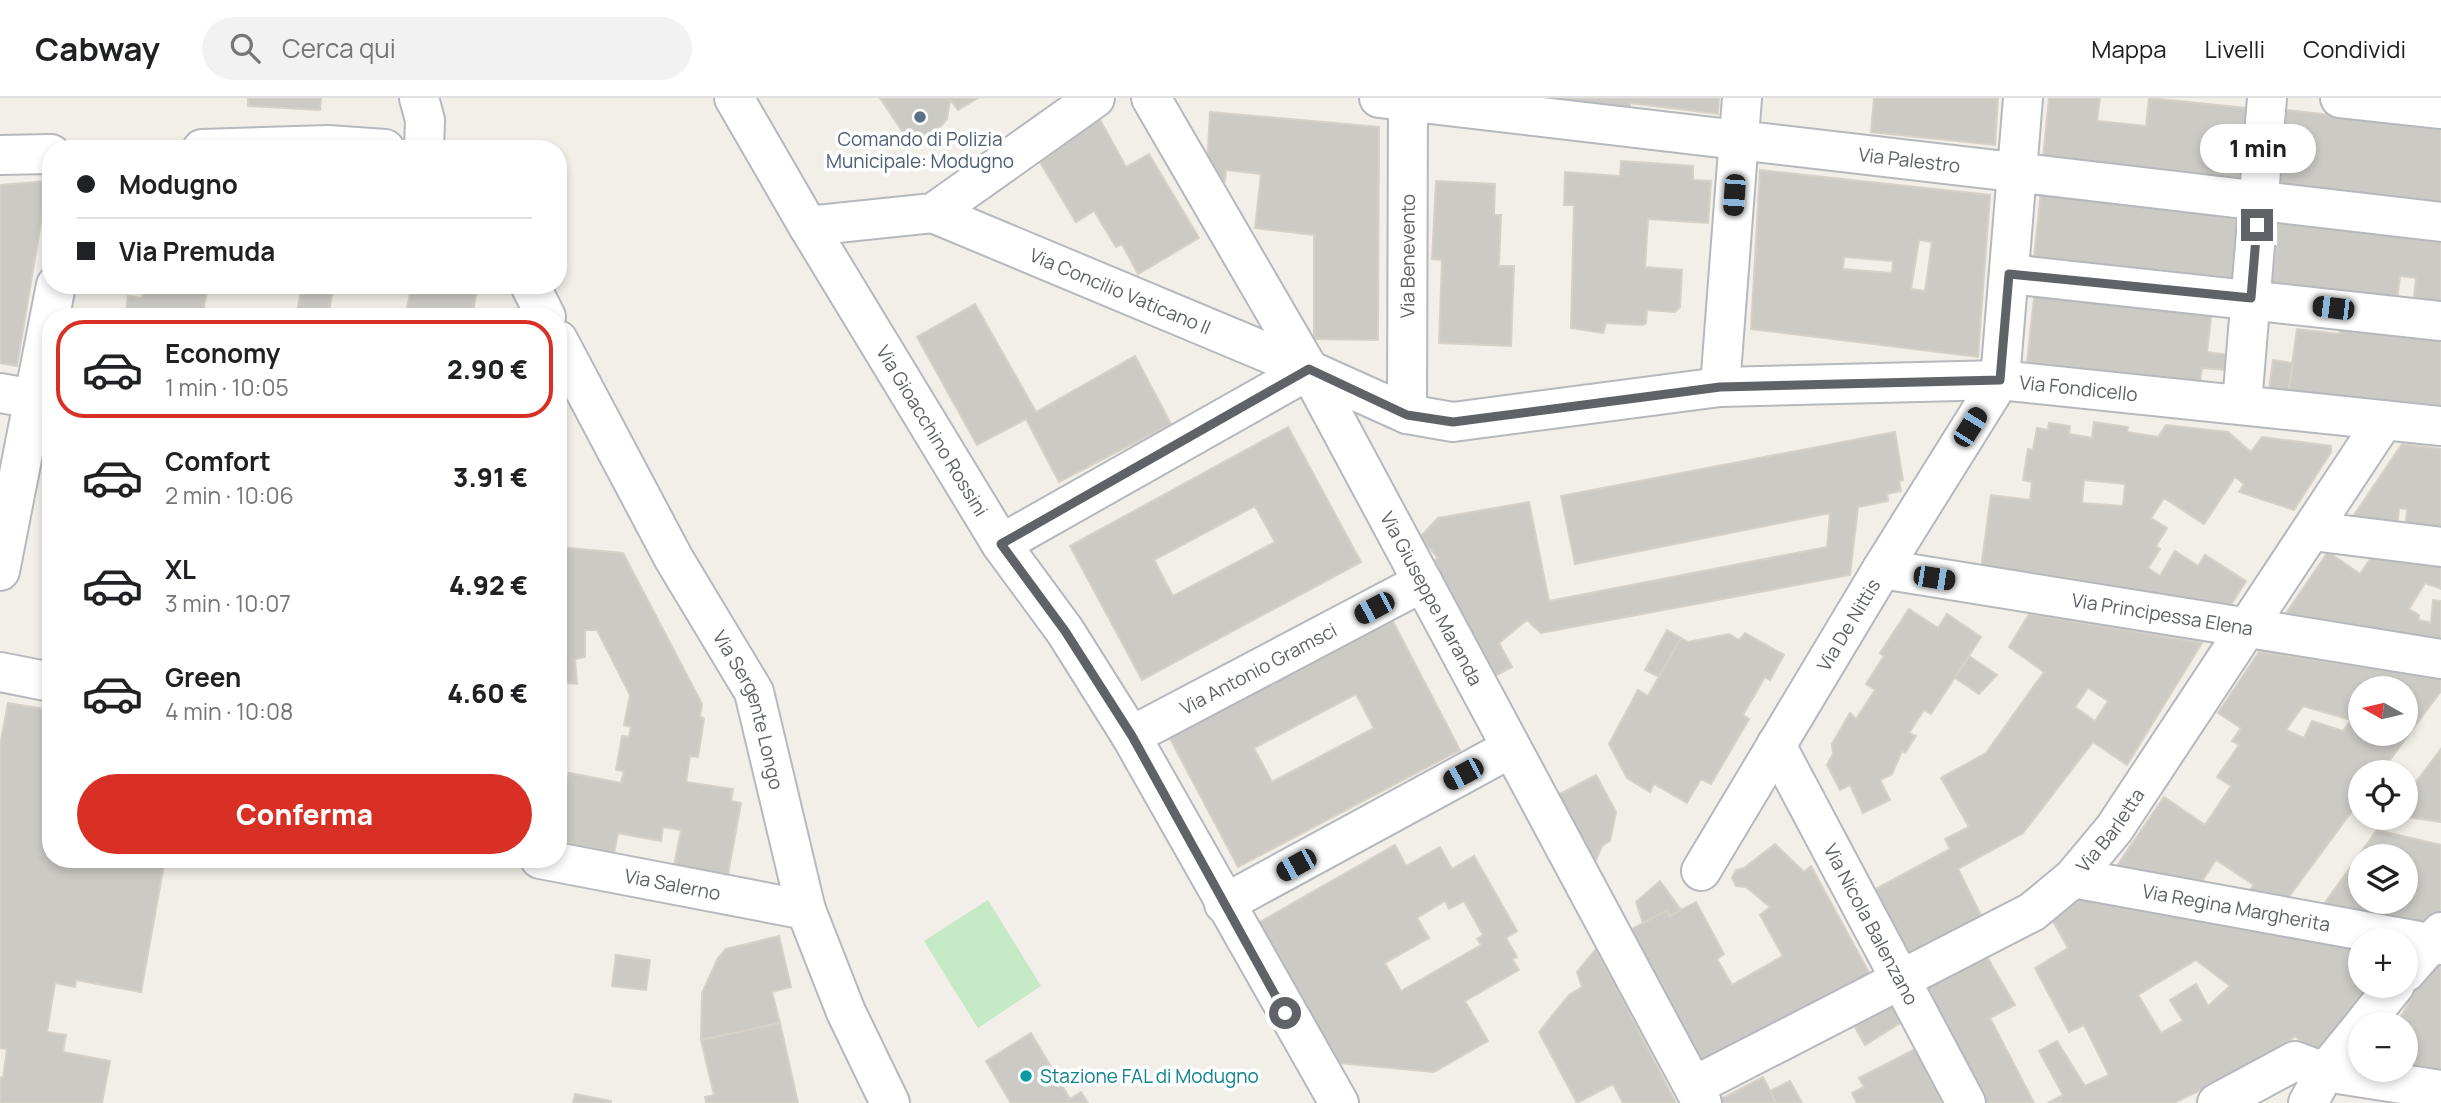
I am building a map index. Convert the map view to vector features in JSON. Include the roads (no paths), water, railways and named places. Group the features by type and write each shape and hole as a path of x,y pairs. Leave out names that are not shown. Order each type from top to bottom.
{"street":[{"name":"Via Gioacchino Rossini","path":"734,98 808,226 1001,544 1065,631 1132,736 1224,904 1339,1103"},
{"path":"808,226 933,213 1095,98"},
{"name":"Via Giuseppe Maranda","path":"1151,98 1309,369 1698,1095"},
{"path":"1720,387 1742,98"},
{"path":"2000,380 2019,173 2023,98"},
{"path":"2242,404 2267,98"},
{"path":"2340,98 2441,109"},
{"path":"419,99 425,120 424,140"},
{"name":"Via Palestro","path":"1398,99 2441,222"},
{"name":"Via Benevento","path":"1398,99 1407,415"},
{"path":"0,155 42,154"},
{"name":"Via Concilio Vaticano II","path":"933,213 1309,369"},
{"path":"2009,274 2251,298 2441,321"},
{"path":"0,571 29,398 42,344"},
{"name":"Via Sergente Longo","path":"567,357 674,559 754,692 806,910 846,1012 890,1103"},
{"path":"1001,544 1309,369"},
{"name":"Via Fondicello","path":"1309,369 1407,415 1453,422 1720,387 2000,380 2441,426"},
{"name":"Via De Nittis","path":"1702,871 1882,569 2000,380"},
{"name":"Via Barletta","path":"1698,1095 1900,979 2032,912 2073,877 2114,829 2384,419"},
{"path":"2312,531 2441,547"},
{"name":"Via Principessa Elena","path":"1882,569 2441,659"},
{"name":"Via Antonio Gramsci","path":"1132,736 1423,582"},
{"path":"0,672 42,680"},
{"name":"Via Nicola Balenzano","path":"1776,745 1966,1103"},
{"path":"1224,904 1511,748"},
{"name":"Via Salerno","path":"567,864 806,910"},
{"name":"Via Regina Margherita","path":"2073,877 2429,948"},
{"path":"2373,1012 2385,998"},
{"path":"2317,1087 2348,1045"},
{"path":"2217,1103 2295,1061 2317,1087 2441,1090"}],"place":[{"name":"Comando di Polizia Municipale: Modugno","path":"920,117"},
{"name":"Stazione FAL di Modugno","path":"1026,1076"}]}
